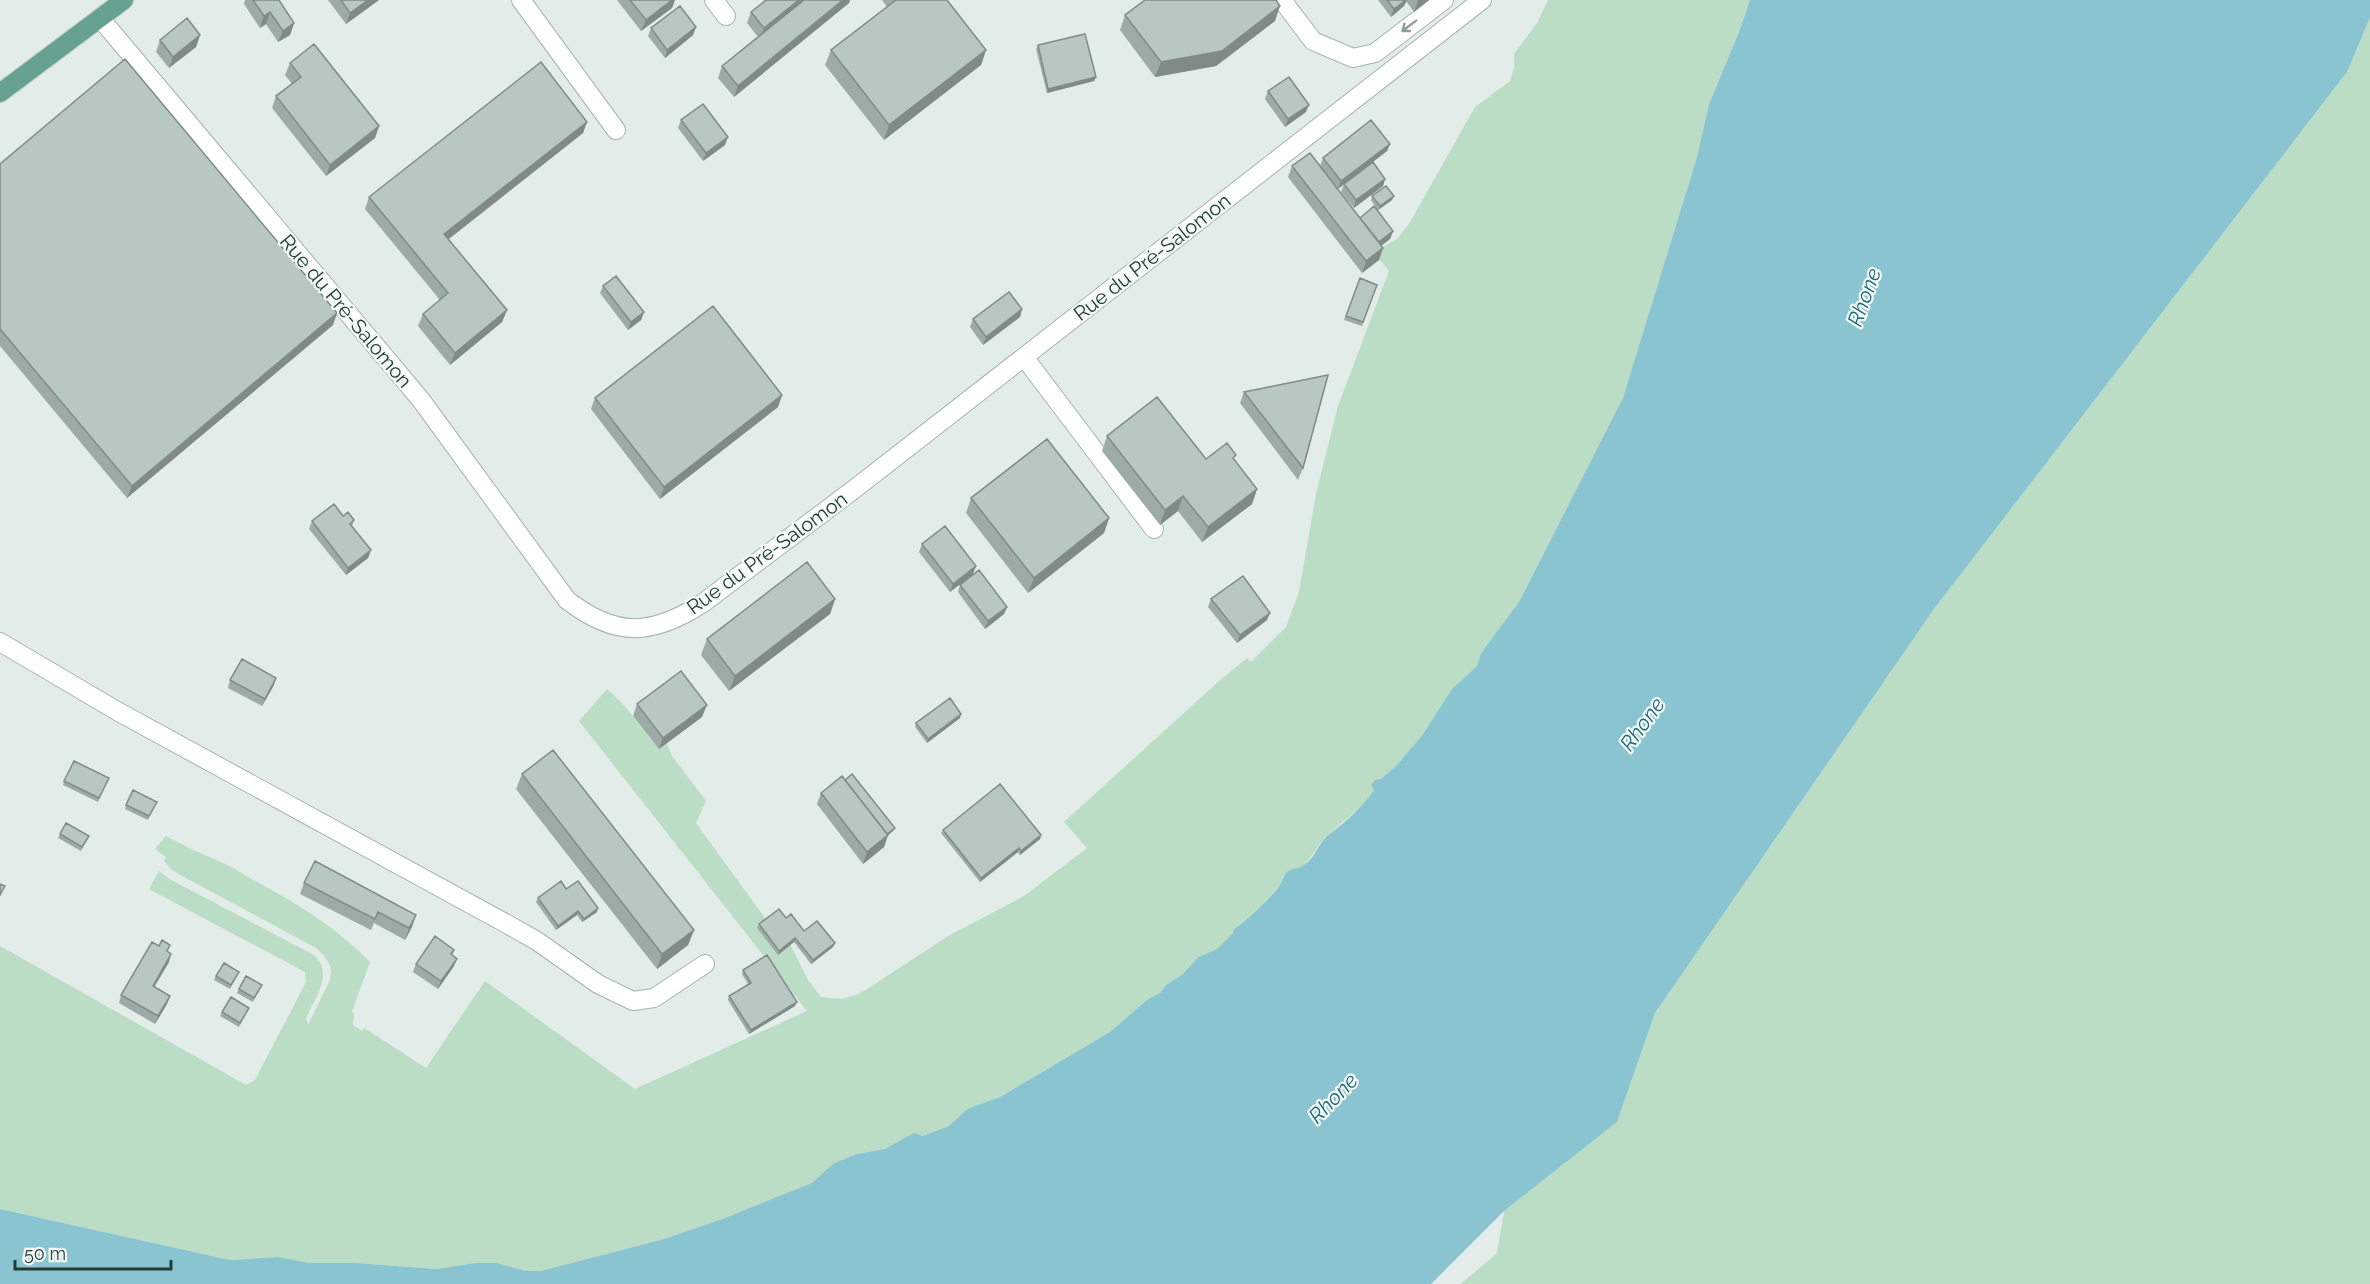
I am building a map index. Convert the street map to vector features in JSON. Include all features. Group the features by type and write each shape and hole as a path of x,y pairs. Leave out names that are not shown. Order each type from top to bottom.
{"main road":[{"path":"0,93 124,0"}],"street":[{"path":"521,0 616,130"},
{"path":"714,0 726,16"},
{"path":"1282,0 1313,41 1353,58 1375,53 1444,0"},
{"name":"Rue du Pré-Salomon","path":"100,18 421,400 567,600 584,613 614,627 642,628 657,626 686,614 857,487 1482,0"},
{"path":"1023,357 1154,529"},
{"path":"0,642 117,711 537,941 598,984 623,998 642,1001 654,998 705,964"}],"green space":[{"path":"1548,0 1750,0 1709,104 1697,157 1624,397 1519,602 1481,653 1477,666 1452,689 1423,734 1397,765 1381,779 1375,780 1371,785 1374,790 1364,804 1325,837 1304,866 1283,876 1280,885 1261,906 1234,929 1234,933 1217,949 1198,957 1183,974 1166,985 1160,993 1148,999 1110,1032 1000,1097 967,1109 949,1126 921,1136 914,1134 885,1149 857,1154 834,1163 813,1183 725,1218 664,1239 541,1271 526,1271 497,1263 475,1263 436,1269 357,1263 310,1263 278,1257 230,1260 0,1209 0,946 246,1085 255,1080 306,982 305,972 149,889 159,871 171,880 314,955 323,969 323,977 318,994 306,1018 308,1025 329,982 331,972 329,963 316,948 173,871 164,861 166,857 155,849 166,836 226,865 287,899 331,928 357,950 370,962 352,1011 353,1025 362,1031 364,1028 426,1068 485,981 635,1089 807,1011 579,721 607,689 621,702 659,749 667,744 672,756 706,801 696,823 775,932 767,941 779,954 790,944 808,980 821,997 842,999 859,994 950,935 1024,896 1087,848 1064,822 1219,681 1247,658 1251,662 1286,627 1299,592 1316,494 1338,406 1389,271 1373,252 1397,239 1409,224 1475,107 1510,81 1514,67 1514,54 1537,23"},
{"path":"2370,18 2370,1284 1461,1284 1497,1253 1504,1211 1617,1122 1655,1013 1934,609 2347,72"}],"water":[{"name":"Rhone","path":"1750,0 2370,0 2370,18 2347,72 1934,609 1655,1013 1617,1122 1504,1211 1431,1284 0,1284 0,1209 230,1260 278,1257 310,1263 357,1263 436,1269 475,1263 497,1263 526,1271 541,1271 664,1239 725,1218 812,1183 834,1163 857,1154 885,1149 914,1133 922,1136 949,1126 967,1109 1000,1097 1110,1032 1148,999 1160,993 1166,985 1183,974 1198,957 1217,949 1233,933 1234,929 1273,893 1287,872 1308,862 1324,839 1346,821 1369,797 1374,790 1371,785 1375,780 1381,779 1397,765 1423,734 1452,689 1477,666 1481,653 1519,602 1623,398 1697,157 1709,104"}],"building":[{"path":"253,0 279,0 294,23 283,31 270,12 264,16"},
{"path":"341,0 368,0 350,13"},
{"path":"630,0 672,0 646,20"},
{"path":"766,0 799,0 764,28 751,12"},
{"path":"804,0 843,0 738,86 722,66"},
{"path":"896,0 947,0 986,50 889,125 831,50"},
{"path":"1145,0 1276,0 1280,6 1222,51 1161,62 1125,15"},
{"path":"1387,0 1406,0 1394,9"},
{"path":"680,6 696,27 667,50 651,28"},
{"path":"187,18 200,35 173,57 160,40"},
{"path":"1085,34 1096,77 1048,89 1038,45"},
{"path":"314,44 379,126 330,165 276,96 301,77 290,63"},
{"path":"125,59 337,313 132,486 0,329 0,164"},
{"path":"541,62 587,122 444,234 507,310 455,353 423,314 448,293 369,197"},
{"path":"1289,77 1309,105 1288,119 1268,91"},
{"path":"703,104 728,137 706,153 681,120"},
{"path":"1371,120 1390,144 1341,181 1323,158"},
{"path":"1310,153 1383,248 1366,261 1292,166"},
{"path":"1373,162 1385,179 1356,200 1344,184"},
{"path":"1386,186 1394,196 1380,206 1372,196"},
{"path":"1374,206 1393,231 1379,242 1360,218"},
{"path":"616,276 644,312 631,322 603,286"},
{"path":"1360,278 1377,285 1363,322 1346,316"},
{"path":"1009,292 1022,309 986,337 973,319"},
{"path":"713,306 782,395 664,487 595,398"},
{"path":"1328,375 1303,468 1244,392"},
{"path":"1157,397 1206,459 1227,443 1236,455 1233,458 1257,489 1208,527 1183,496 1165,510 1107,436"},
{"path":"1047,439 1109,518 1034,578 971,498"},
{"path":"334,504 343,516 348,512 354,520 350,524 371,550 348,568 312,521"},
{"path":"945,526 976,566 953,584 922,544"},
{"path":"807,562 835,599 735,676 707,639"},
{"path":"979,570 1007,607 988,621 960,585"},
{"path":"1243,576 1270,613 1240,635 1211,599"},
{"path":"242,659 276,678 265,699 230,680"},
{"path":"681,671 707,705 663,738 637,704"},
{"path":"950,698 961,714 928,739 916,723"},
{"path":"553,750 694,930 662,954 522,774"},
{"path":"74,761 109,778 99,798 64,781"},
{"path":"852,774 895,828 887,834 845,780"},
{"path":"842,776 888,835 867,852 821,793"},
{"path":"1000,784 1041,835 1021,851 1019,848 981,878 943,830"},
{"path":"133,790 157,802 149,816 126,805"},
{"path":"66,823 89,836 82,847 60,834"},
{"path":"315,861 416,915 409,928 378,912 375,919 304,883"},
{"path":"561,881 566,889 578,881 598,908 584,919 578,911 558,926 538,898"},
{"path":"0,884 5,886 0,895"},
{"path":"779,909 786,918 791,914 804,931 817,921 835,943 813,960 795,938 779,951 759,924"},
{"path":"435,936 454,950 451,954 457,959 441,981 416,964"},
{"path":"162,940 170,945 167,951 171,954 153,986 170,996 158,1016 121,995 152,942 159,946"},
{"path":"767,955 797,1002 751,1030 729,996 751,983 743,970"},
{"path":"224,963 239,972 231,985 216,976"},
{"path":"246,976 262,985 254,998 239,989"},
{"path":"231,997 249,1008 240,1023 222,1012"}]}
